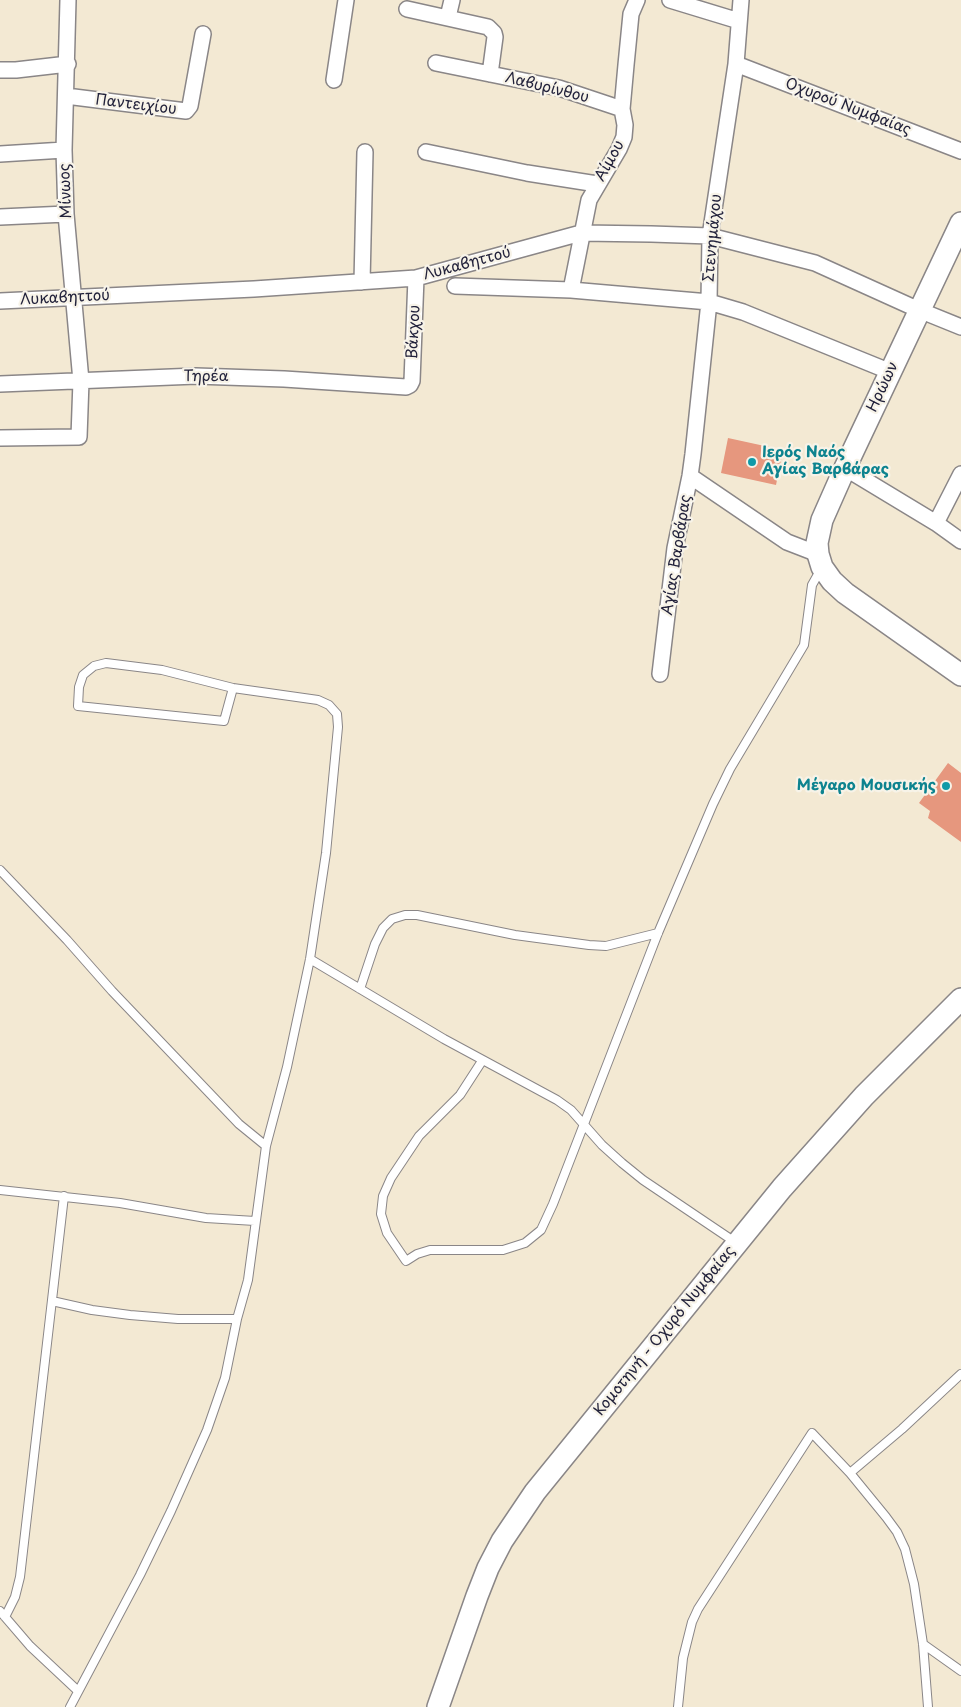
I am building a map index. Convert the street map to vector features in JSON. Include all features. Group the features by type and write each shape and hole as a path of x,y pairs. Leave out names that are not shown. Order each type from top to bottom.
{"main road":[{"name":"Ηρώων","path":"820,561 817,543 822,520 844,468 961,223"},
{"name":"Αγίας Βαρβάρας","path":"820,561 832,581 845,593 961,675"},
{"name":"Κομοτηνή - Οχυρό Νυμφαίας","path":"438,1707 484,1577 502,1541 518,1515 736,1243 826,1137 864,1096 961,999"}],"street":[{"name":"Μίνωος","path":"0,438 79,437 81,381 75,297 66,214 64,150 68,64 68,0"},
{"path":"334,80 346,0"},
{"path":"407,9 448,18 452,0"},
{"name":"Αίμου","path":"571,290 589,200 624,137 625,125 622,109 631,14 637,0"},
{"path":"670,0 739,21"},
{"name":"Στενημάχου","path":"690,476 709,302 710,236 736,64 741,0"},
{"name":"Λαβυρίνθου","path":"448,18 485,26 494,33 495,42 490,74 559,88 622,109"},
{"name":"Παντειχίου","path":"66,96 186,110 190,106 203,34"},
{"path":"436,63 490,74"},
{"path":"0,70 68,64"},
{"name":"Οχυρού Νυμφαίας","path":"736,64 961,150"},
{"path":"0,154 64,150"},
{"path":"362,282 365,152"},
{"path":"426,152 527,173 597,184"},
{"path":"0,217 66,214"},
{"name":"Λυκαβηττού","path":"0,301 416,278 581,233 710,236 815,263 961,327"},
{"name":"Βάκχου","path":"410,385 412,381 416,278"},
{"path":"455,286 571,290 709,302 742,312 891,372"},
{"name":"Τηρέα","path":"0,384 196,376 284,379 402,388 410,385"},
{"path":"844,468 936,522 961,541"},
{"path":"936,522 961,474"},
{"name":"Αγίας Βαρβάρας","path":"660,674 675,548 690,476 787,542 820,561"}],"lane":[{"path":"482,1061 460,1095 419,1136 391,1178 383,1196 381,1214 387,1233 406,1262 418,1254 430,1250 503,1250 525,1243 541,1230 548,1218 658,933 709,813 726,778 804,645 812,585 820,561"},
{"path":"70,1707 140,1575 171,1511 207,1430 225,1378 237,1319 248,1280 266,1146 287,1067 310,959 326,853 338,727 337,714 329,705 318,700 233,688 162,670 106,663 94,666 83,675 79,687 78,706 224,720 233,688"},
{"path":"0,870 239,1124 266,1146"},
{"path":"360,989 375,944 383,928 392,919 405,915 417,915 516,935 589,946 606,946 658,933"},
{"path":"310,959 482,1061 558,1100 585,1123 602,1145 643,1180 736,1243"},
{"path":"0,1190 120,1203 206,1218 255,1220"},
{"path":"64,1196 20,1577 15,1597 3,1614 52,1669 78,1691"},
{"path":"52,1301 92,1310 130,1315 178,1319 237,1319"},
{"path":"850,1473 902,1429 961,1374"},
{"path":"678,1707 683,1658 692,1622 698,1609 812,1433 850,1473 897,1532 905,1549 914,1584 924,1644 928,1707"},
{"path":"924,1644 961,1671"}],"building":[{"name":"Ιερός Ναός Αγίας Βαρβάρας","path":"728,438 783,450 776,485 721,473"},
{"name":"Μέγαρο Μουσικής","path":"948,763 961,773 961,842 928,818 930,811 919,803"}],"place":[{"name":"Ιερός Ναός Αγίας Βαρβάρας","path":"752,462"},
{"name":"Μέγαρο Μουσικής","path":"946,786"}]}
